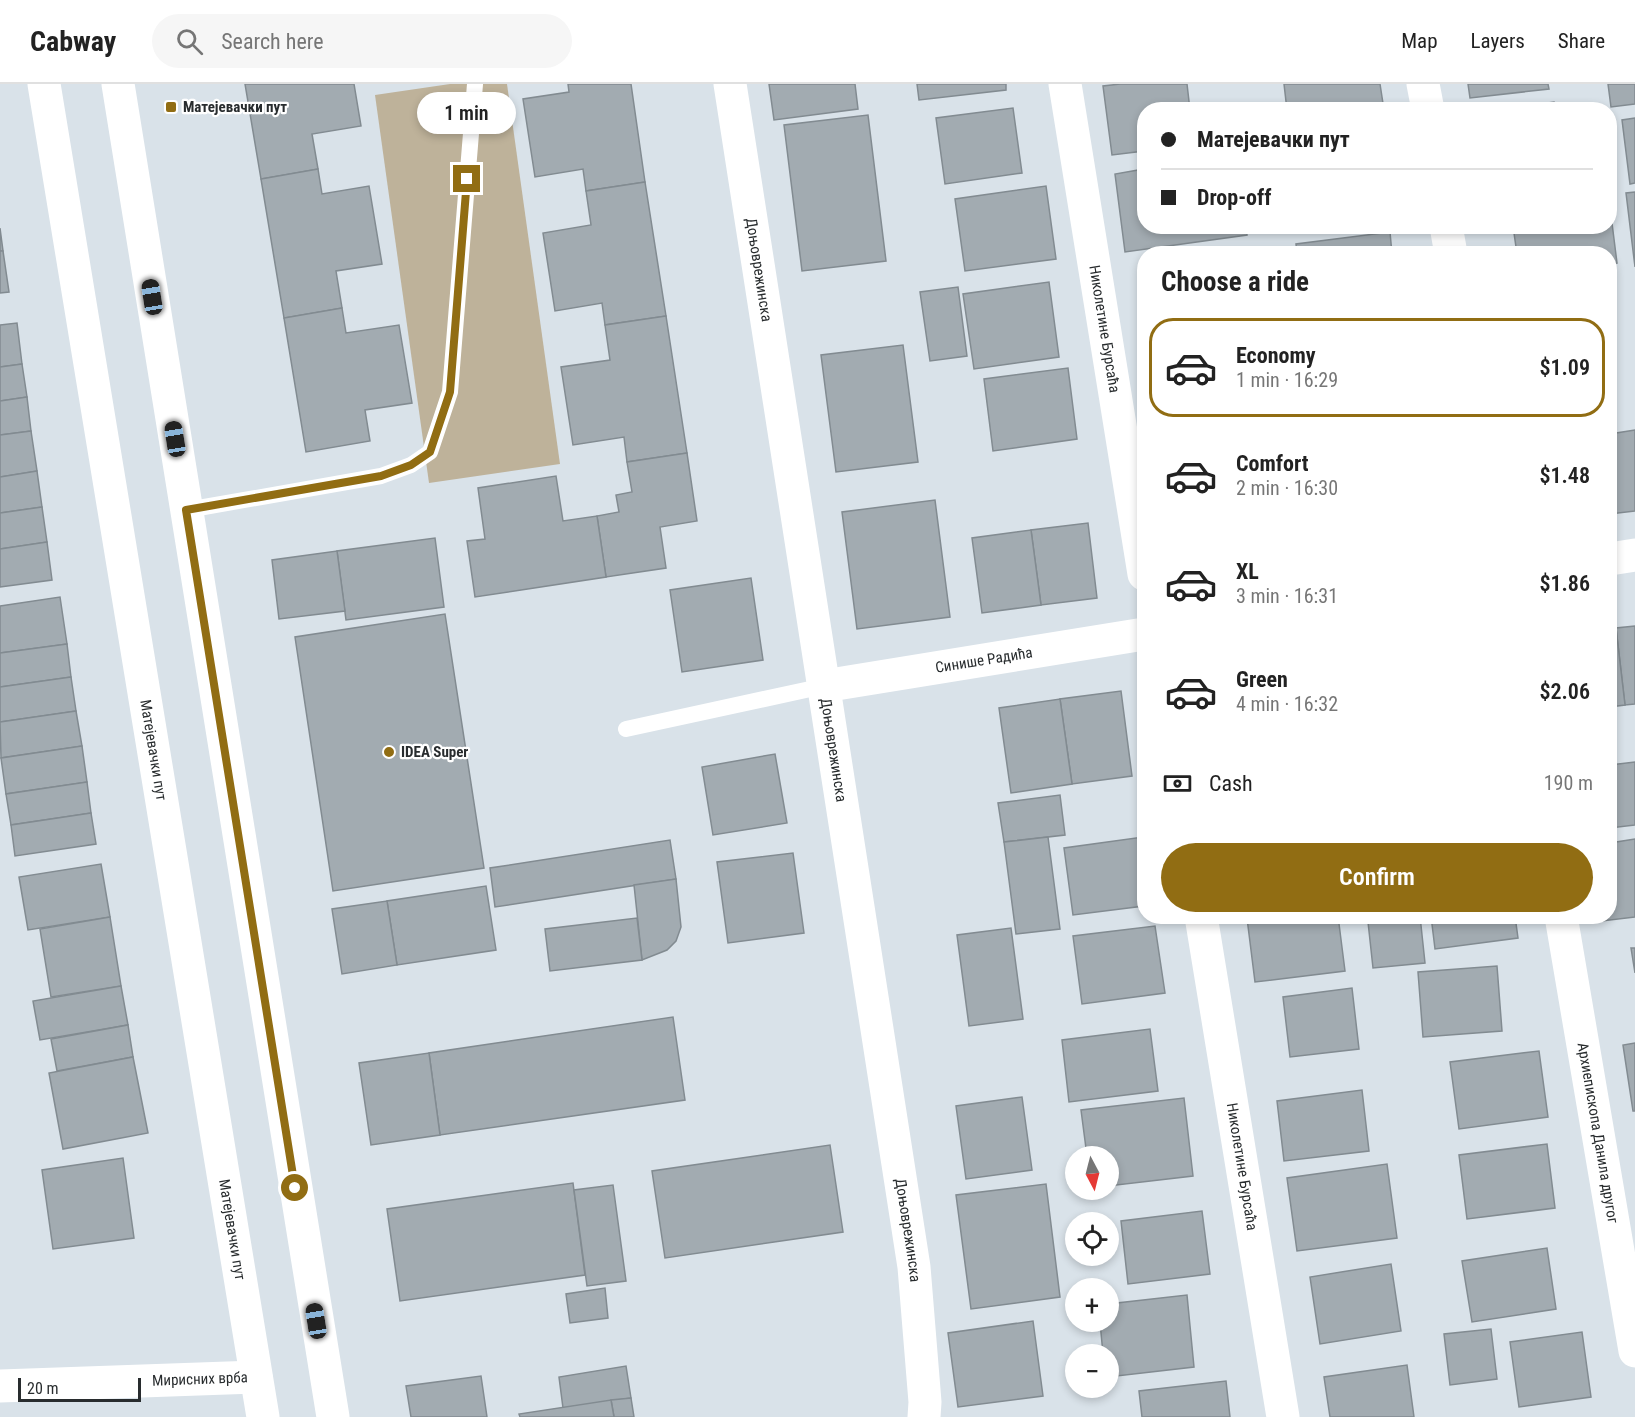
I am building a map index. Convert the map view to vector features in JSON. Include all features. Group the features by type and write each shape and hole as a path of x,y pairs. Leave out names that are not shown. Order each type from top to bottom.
{"street":[{"name":"Матејевачки пут","path":"44,84 263,1417"},
{"path":"118,84 333,1417"},
{"name":"Доњоврежинска","path":"729,84 914,1267 925,1402 924,1417"},
{"name":"Николетине Бурсаћа","path":"1065,84 1137,531"},
{"path":"1423,84 1426,102"},
{"path":"1617,558 1635,555"},
{"name":"Синише Радића","path":"824,686 1137,635"},
{"name":"Николетине Бурсаћа","path":"1202,924 1283,1417"},
{"name":"Архиепископа Данила другог","path":"1562,924 1635,1351"},
{"name":"Мирисних врба","path":"0,1386 256,1377"}],"lane":[{"path":"186,510 381,476 411,465 430,452 450,392 475,84"},
{"path":"626,729 824,686"}],"shaded area":[{"path":"450,84 507,84 560,464 429,483 375,95"}],"building":[{"path":"245,84 354,84 361,126 312,134 318,169 261,179"},
{"path":"568,84 631,84 645,182 586,191 583,169 535,177 523,99 569,92"},
{"path":"769,84 855,84 858,109 774,120"},
{"path":"917,84 1006,84 1006,90 919,100"},
{"path":"1187,84 1189,102 1137,102 1137,152 1112,155 1103,86"},
{"path":"1284,84 1380,84 1383,102 1286,102"},
{"path":"1468,84 1548,84 1549,89 1470,98"},
{"path":"1608,84 1635,84 1635,104 1617,106 1617,102 1610,102"},
{"path":"1013,108 1022,173 945,184 936,118"},
{"path":"868,115 886,261 802,271 784,125"},
{"path":"1635,118 1635,183 1630,184 1622,120"},
{"path":"318,169 322,194 369,186 382,264 336,271 342,308 284,318 261,179"},
{"path":"1137,170 1137,234 1247,235 1168,246 1137,246 1137,250 1125,252 1115,174"},
{"path":"645,182 666,316 605,325 602,303 555,311 543,233 591,225 586,191"},
{"path":"1046,186 1056,259 965,271 955,199"},
{"path":"1635,192 1635,267 1626,193"},
{"path":"0,228 3,251 0,251"},
{"path":"1390,234 1391,246 1296,246 1296,244"},
{"path":"1514,234 1613,234 1615,246 1516,246"},
{"path":"0,251 3,251 9,292 0,293"},
{"path":"1049,282 1059,357 974,369 963,294"},
{"path":"958,287 967,356 930,361 920,292"},
{"path":"342,308 346,333 399,325 412,403 365,410 370,441 306,452 284,318"},
{"path":"666,316 687,453 627,462 624,437 573,445 561,367 610,360 605,325"},
{"path":"17,323 22,364 0,367 0,325"},
{"path":"903,345 918,462 836,472 821,355"},
{"path":"22,364 27,397 0,401 0,367"},
{"path":"1068,368 1077,439 993,451 984,379"},
{"path":"27,397 31,431 0,435 0,401"},
{"path":"1635,430 1635,511 1617,513 1617,433"},
{"path":"31,431 37,471 0,477 0,435"},
{"path":"687,453 697,521 660,527 666,568 606,577 597,516 619,512 616,495 632,492 627,462"},
{"path":"37,471 42,507 0,513 0,477"},
{"path":"556,476 563,521 597,516 606,577 475,597 467,541 485,539 478,488"},
{"path":"935,500 950,617 857,629 842,512"},
{"path":"42,507 47,542 0,549 0,513"},
{"path":"1088,523 1097,598 1041,605 1031,530"},
{"path":"1031,530 1041,605 982,613 972,538"},
{"path":"435,538 444,607 346,620 337,551"},
{"path":"47,542 52,580 0,587 0,549"},
{"path":"337,551 345,611 279,619 272,560"},
{"path":"751,578 763,660 682,672 670,590"},
{"path":"60,597 67,644 0,653 0,606"},
{"name":"IDEA Super","path":"445,614 484,868 333,891 295,637"},
{"path":"1635,626 1635,704 1625,705 1617,628"},
{"path":"1617,637 1625,705 1617,706"},
{"path":"67,644 71,677 0,687 0,653"},
{"path":"71,677 76,711 0,722 0,687"},
{"path":"1121,691 1132,776 1072,784 1060,699"},
{"path":"1060,699 1072,784 1011,793 999,708"},
{"path":"76,711 82,746 1,758 0,722"},
{"path":"82,746 87,782 6,794 1,758"},
{"path":"775,754 787,823 713,835 702,767"},
{"path":"1635,762 1635,825 1617,827 1617,764"},
{"path":"87,782 91,813 11,825 6,794"},
{"path":"1060,795 1065,835 1004,842 998,803"},
{"path":"91,813 96,844 15,856 11,825"},
{"path":"1048,837 1060,929 1016,934 1004,842"},
{"path":"1137,838 1137,907 1073,915 1064,848"},
{"path":"1635,839 1635,917 1617,919 1617,842"},
{"path":"670,840 676,879 495,907 490,868"},
{"path":"793,853 804,933 728,943 717,862"},
{"path":"101,864 110,917 28,930 19,877"},
{"path":"676,879 681,927 676,941 667,950 642,960 634,885"},
{"path":"486,886 496,950 397,965 387,901"},
{"path":"387,901 397,965 342,974 332,909"},
{"path":"110,917 121,986 51,997 40,929"},
{"path":"637,918 642,960 550,971 545,929"},
{"path":"1248,924 1339,924 1345,971 1255,982"},
{"path":"1368,924 1421,924 1425,963 1373,968"},
{"path":"1432,924 1516,924 1518,938 1435,949"},
{"path":"1155,926 1165,993 1082,1004 1073,936"},
{"path":"1011,928 1023,1019 969,1026 957,935"},
{"path":"1631,948 1635,948 1635,973"},
{"path":"1497,966 1502,1031 1423,1037 1418,972"},
{"path":"121,986 128,1025 40,1040 33,1001"},
{"path":"1352,988 1359,1049 1290,1057 1283,997"},
{"path":"673,1017 685,1100 440,1135 429,1053"},
{"path":"128,1025 133,1057 57,1071 51,1039"},
{"path":"1150,1029 1158,1091 1069,1102 1062,1040"},
{"path":"1635,1043 1635,1111 1633,1111 1623,1045"},
{"path":"1539,1051 1548,1117 1459,1129 1450,1062"},
{"path":"429,1053 440,1135 371,1145 359,1063"},
{"path":"133,1057 148,1133 63,1149 49,1073"},
{"path":"1362,1090 1369,1151 1284,1161 1277,1101"},
{"path":"1022,1097 1032,1170 966,1179 956,1106"},
{"path":"1184,1098 1193,1176 1119,1185 1119,1146 1086,1146 1081,1110"},
{"path":"1547,1144 1555,1208 1467,1219 1459,1155"},
{"path":"830,1145 843,1232 665,1258 652,1171"},
{"path":"123,1158 134,1238 53,1249 42,1170"},
{"path":"1387,1164 1397,1238 1297,1251 1287,1178"},
{"path":"573,1183 585,1275 400,1301 387,1209"},
{"path":"1046,1184 1060,1297 971,1309 956,1195"},
{"path":"613,1185 626,1281 587,1286 574,1190"},
{"path":"1202,1211 1210,1274 1128,1284 1121,1221"},
{"path":"1547,1248 1556,1309 1472,1322 1462,1261"},
{"path":"1391,1264 1401,1331 1320,1344 1310,1277"},
{"path":"605,1288 608,1318 570,1323 566,1294"},
{"path":"1187,1295 1194,1367 1119,1376 1119,1344 1102,1344 1101,1332 1119,1332 1119,1303"},
{"path":"1033,1321 1043,1396 958,1407 948,1333"},
{"path":"1491,1329 1497,1379 1450,1385 1444,1334"},
{"path":"1582,1332 1591,1397 1519,1407 1510,1342"},
{"path":"1407,1365 1414,1417 1330,1417 1324,1377"},
{"path":"626,1366 631,1398 563,1408 559,1377"},
{"path":"481,1376 487,1417 411,1417 406,1386"},
{"path":"1226,1381 1230,1417 1142,1417 1139,1391"},
{"path":"631,1398 634,1417 614,1417 611,1400"},
{"path":"611,1400 614,1417 520,1417 519,1414"}],"place":[{"name":"Матејевачки пут","path":"171,107"},
{"name":"IDEA Super","path":"389,752"}],"route":[{"path":"295,1188 186,510 381,476 411,465 430,452 450,392 467,179"}]}
